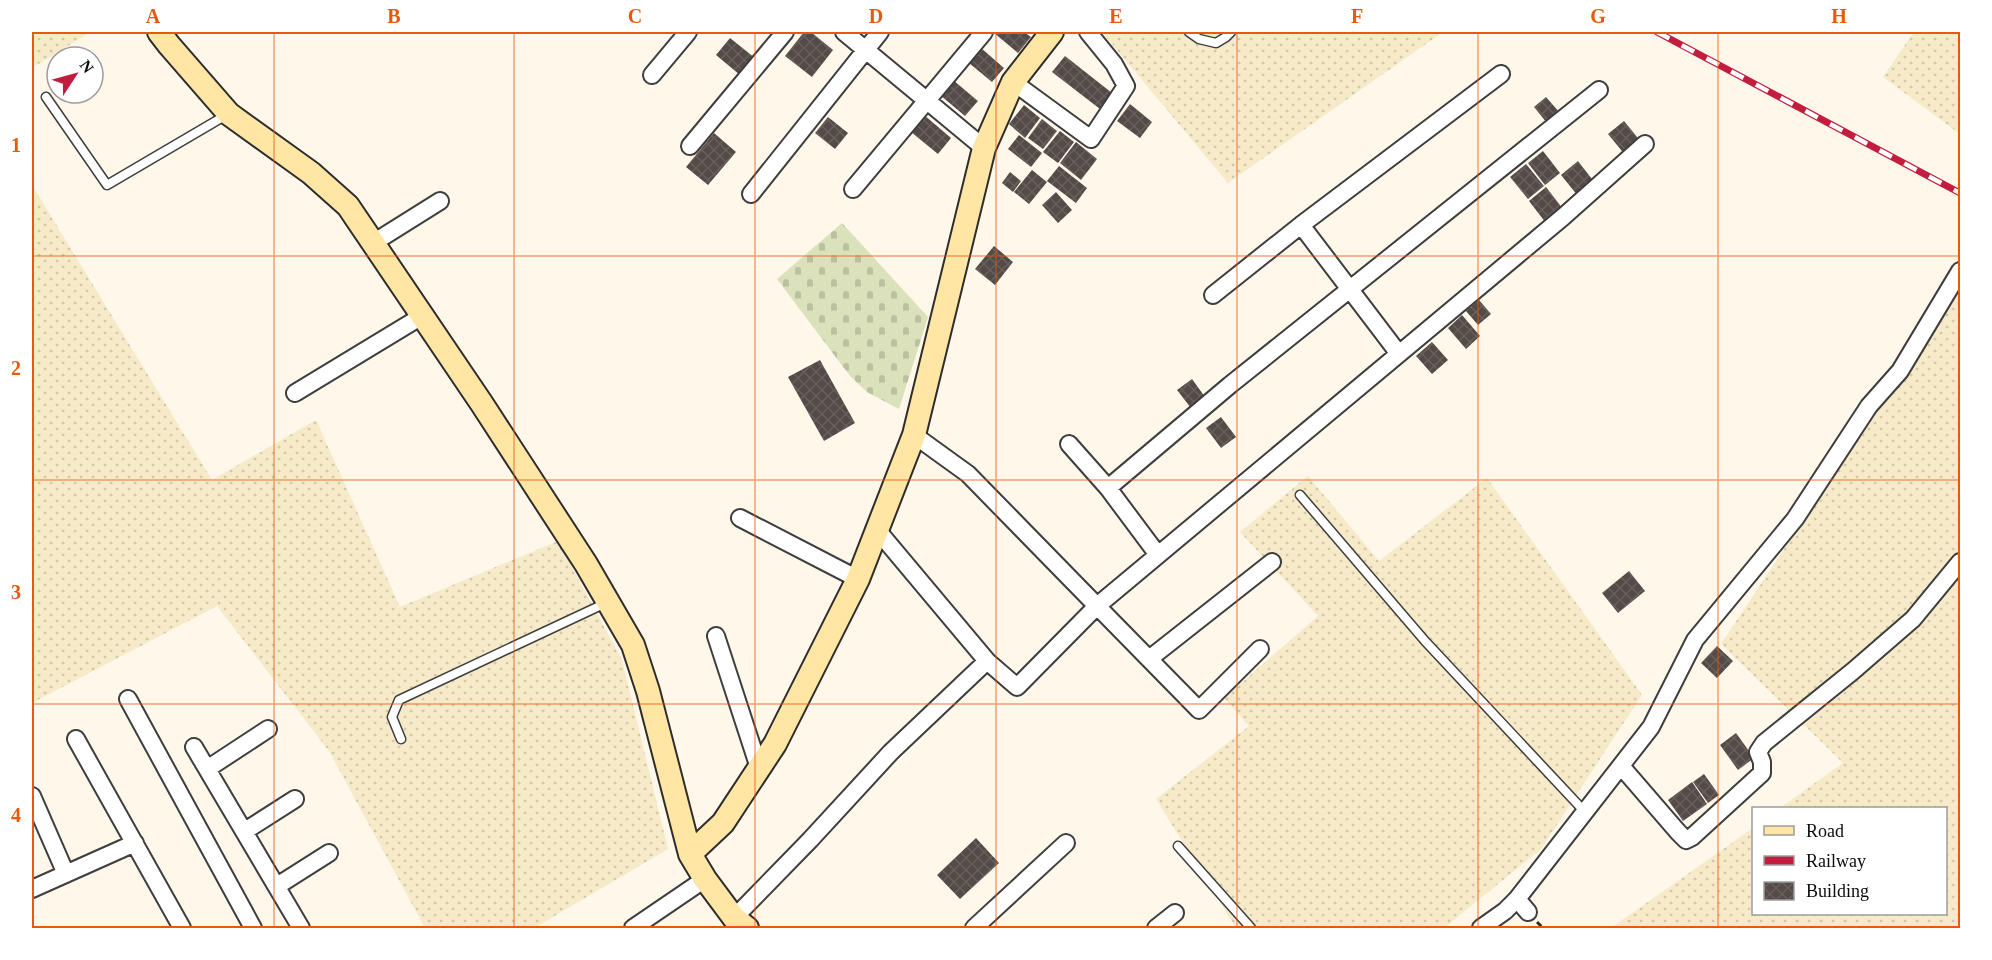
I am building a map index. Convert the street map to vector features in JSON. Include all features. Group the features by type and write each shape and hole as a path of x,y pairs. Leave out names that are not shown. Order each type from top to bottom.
{"street":[{"path":"159,32 229,114 311,173 348,206 489,414 586,564 633,645 690,854 705,879 741,923 810,840 891,752 987,661"},
{"path":"652,75 688,32"},
{"path":"690,146 785,32"},
{"path":"844,32 984,148"},
{"path":"751,194 880,32"},
{"path":"853,189 984,32"},
{"path":"690,854 723,823 775,744 858,579 914,435 984,148 1013,82 1052,32"},
{"path":"1013,82 1091,139 1126,86 1114,64 1088,32"},
{"path":"1213,296 1302,225 1501,74"},
{"path":"1108,488 1230,385 1599,90"},
{"path":"878,531 987,661 1017,687 1097,606 1563,217 1645,144"},
{"path":"373,243 440,201"},
{"path":"1302,225 1399,354"},
{"path":"1481,928 1505,911 1523,906 1585,812 1651,727 1695,640 1795,519 1869,406 1900,371 1960,271"},
{"path":"295,393 422,316"},
{"path":"914,435 969,474 1199,710 1260,649"},
{"path":"1069,444 1108,488 1158,555"},
{"path":"740,518 858,579"},
{"path":"1621,766 1678,832 1686,840 1692,837 1762,773 1762,762 1758,752 1764,742 1853,671 1913,619 1960,561"},
{"path":"1149,659 1272,562"},
{"path":"716,636 759,768"},
{"path":"128,699 253,928"},
{"path":"207,769 268,729"},
{"path":"76,739 182,928"},
{"path":"194,747 301,928"},
{"path":"245,831 295,799"},
{"path":"32,800 66,874"},
{"path":"32,889 135,843"},
{"path":"974,928 1066,843"},
{"path":"277,886 329,853"},
{"path":"633,928 705,879"},
{"path":"1156,928 1175,913"}],"lane":[{"path":"1189,32 1198,39 1216,43 1227,38 1232,32"},
{"path":"52,105 107,185 229,114"},
{"path":"1300,495 1425,641 1585,812"},
{"path":"401,739 392,717 399,700 608,602"},
{"path":"1178,846 1251,928"}],"shaded area":[{"path":"32,32 91,32 70,45 45,45 45,60 32,68"},
{"path":"1102,32 1443,32 1228,183"},
{"path":"1914,32 1960,32 1960,134 1883,77"},
{"path":"32,185 212,480 316,420 400,607 558,541 622,660 668,849 534,928 425,928 329,751 217,606 32,703"},
{"path":"1960,284 1960,928 1611,928 1752,829 1752,915 1947,915 1947,807 1781,807 1843,763 1721,644"},
{"path":"1308,476 1379,561 1487,478 1642,695 1541,849 1444,928 1236,928 1156,799 1249,726 1224,698 1318,616 1240,532"}],"green space":[{"path":"842,223 928,317 899,409 867,392 850,376 777,279"}],"building":[{"path":"804,32 811,32 833,50 812,77 785,56"},
{"path":"993,32 1024,32 1031,37 1018,53"},
{"path":"730,38 755,58 740,75 716,55"},
{"path":"981,48 1004,68 992,82 969,63"},
{"path":"1065,56 1112,93 1100,109 1052,72"},
{"path":"953,80 978,101 965,116 940,95"},
{"path":"1546,97 1560,113 1547,123 1534,107"},
{"path":"1130,104 1152,122 1140,138 1117,121"},
{"path":"1024,105 1040,118 1025,138 1009,124"},
{"path":"924,115 951,138 938,154 911,132"},
{"path":"828,117 848,133 835,149 815,133"},
{"path":"1042,119 1057,131 1043,149 1028,138"},
{"path":"1624,121 1642,143 1626,156 1608,134"},
{"path":"1060,131 1074,142 1058,163 1043,152"},
{"path":"714,133 736,152 708,185 686,167"},
{"path":"1019,135 1042,153 1031,167 1008,149"},
{"path":"1076,142 1097,159 1081,180 1060,163"},
{"path":"1543,151 1560,173 1545,185 1528,163"},
{"path":"1578,161 1595,183 1578,196 1561,175"},
{"path":"1526,164 1544,186 1528,199 1510,177"},
{"path":"1059,166 1087,188 1076,203 1047,181"},
{"path":"1032,170 1047,182 1029,204 1014,192"},
{"path":"1010,172 1021,181 1013,192 1002,183"},
{"path":"1546,187 1563,209 1546,223 1529,201"},
{"path":"1056,192 1072,210 1058,223 1042,205"},
{"path":"994,246 1013,262 995,285 975,269"},
{"path":"1479,300 1491,314 1478,325 1466,311"},
{"path":"1462,315 1480,336 1466,349 1448,328"},
{"path":"1432,342 1448,360 1432,374 1416,356"},
{"path":"820,360 855,423 824,441 788,377"},
{"path":"1192,379 1205,397 1191,408 1177,390"},
{"path":"1221,417 1236,437 1221,448 1206,428"},
{"path":"1629,571 1645,591 1618,613 1602,593"},
{"path":"1717,646 1733,661 1717,678 1701,663"},
{"path":"1736,733 1754,758 1738,770 1720,745"},
{"path":"1704,774 1719,795 1708,803 1693,782"},
{"path":"1692,782 1707,804 1683,821 1668,800"},
{"path":"976,838 999,863 960,899 937,875"}],"railway":[{"path":"1657,32 1960,193"}]}
